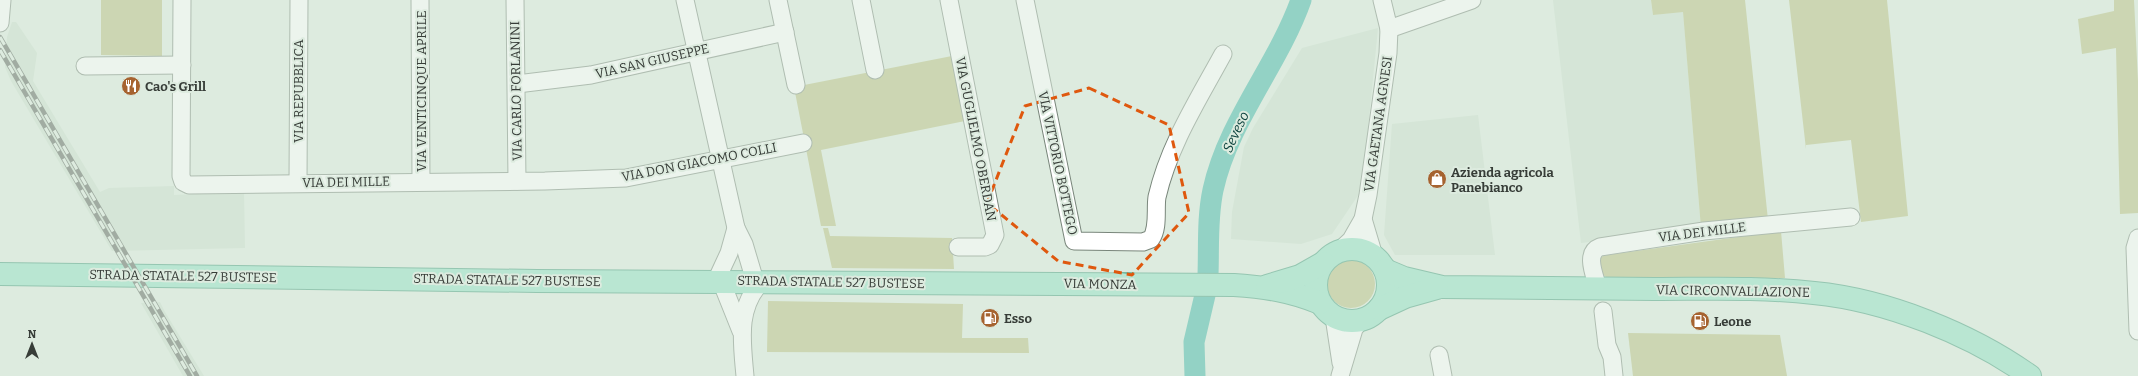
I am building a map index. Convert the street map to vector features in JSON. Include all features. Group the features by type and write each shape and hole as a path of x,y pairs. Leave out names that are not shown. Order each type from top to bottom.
{"main road":[{"path":"1349,249 1361,250 1379,263 1388,290 1385,300 1379,309 1370,317 1360,321 1346,321 1291,292 1264,287 1300,276 1330,257 1349,249"},
{"path":"1327,310 1316,282 1330,257"},
{"name":"VIA CIRCONVALLAZIONE","path":"1379,263 1404,278 1442,287 1783,290 1846,297 1912,316 1947,330 1985,349 2030,376"},
{"name":"STRADA STATALE 527 BUSTESE","path":"0,274 1015,284"},
{"name":"VIA MONZA","path":"1015,284 1234,285 1264,287"},
{"name":"VIA CIRCONVALLAZIONE","path":"1379,309 1405,297 1442,287"}],"street":[{"path":"0,23 2,0"},
{"path":"85,66 182,65 182,0"},
{"name":"VIA REPUBBLICA","path":"298,0 298,182"},
{"name":"VIA VENTICINQUE APRILE","path":"420,0 421,181"},
{"name":"VIA CARLO FORLANINI","path":"515,0 517,181"},
{"path":"685,0 736,228 744,244 758,281 749,299 741,332 745,376"},
{"path":"778,0 796,85"},
{"path":"862,0 875,70"},
{"name":"VIA GUGLIELMO OBERDAN","path":"949,0 995,235 990,245 985,247 958,247"},
{"name":"VIA VITTORIO BOTTEGO","path":"1025,0 1074,241 1143,242 1151,239 1155,232 1157,197 1176,141 1223,54"},
{"path":"1381,2 1389,29 1472,0"},
{"name":"VIA GAETANA AGNESI","path":"1330,257 1351,240 1363,219 1381,100 1389,29"},
{"name":"VIA SAN GIUSEPPE","path":"517,84 591,75 785,32"},
{"name":"VIA DEI MILLE","path":"182,65 181,176 184,182 192,185 298,182 500,181"},
{"name":"VIA DON GIACOMO COLLI","path":"500,181 626,178 802,143"},
{"name":"VIA DEI MILLE","path":"1598,288 1591,258 1594,251 1600,247 1704,231 1851,217"},
{"name":"VIA GAETANA AGNESI","path":"1363,219 1379,263"},
{"path":"736,228 729,254 718,281 741,332"},
{"path":"2137,243 2138,331"},
{"path":"1327,310 1341,371"},
{"path":"1603,311 1607,345 1612,357 1614,376"},
{"path":"1341,371 1354,329 1360,321"},
{"path":"1439,355 1443,376"}],"highlighted area":[{"path":"1089,88 1169,125 1189,213 1132,275 1058,261 987,203 1025,106"}],"shaded area":[{"path":"1553,0 1651,0 1653,15 1683,11 1701,228 1581,243"},
{"path":"12,22 16,22 37,53 33,81 100,192 109,188 174,186 174,195 244,192 245,248 112,251 11,81 5,67 7,37"},
{"path":"1378,28 1367,139 1359,194 1332,234 1301,244 1231,239 1232,212 1244,147 1253,128 1302,48"},
{"name":"Azienda agricola Panebianco","path":"1478,115 1495,255 1395,255 1384,235 1392,124"},
{"path":"160,302 204,376 183,376 141,303"}],"green space":[{"path":"101,0 162,0 162,56 101,55"},
{"path":"1651,0 1745,0 1768,220 1701,228 1683,12 1653,15"},
{"path":"1789,0 1887,0 1908,216 1861,222 1851,140 1806,145 1806,149"},
{"path":"2114,0 2134,0 2138,81 2138,213 2120,214 2116,48 2082,54 2078,19 2114,11"},
{"path":"952,56 965,121 821,150 836,226 821,226 794,87"},
{"path":"823,228 828,228 830,236 952,238 954,269 832,268"},
{"path":"1781,231 1785,278 1607,278 1602,273 1599,264 1600,257 1607,255"},
{"path":"1346,260 1356,260 1368,267 1375,279 1375,289 1368,301 1356,308 1346,308 1338,304 1331,297 1327,289 1327,279 1331,271 1338,264"},
{"path":"768,301 963,304 962,338 1028,338 1029,353 767,352"},
{"path":"1628,333 1780,335 1787,376 1633,376"}],"waterway":[{"name":"Seveso","path":"1208,275 1211,201 1220,165 1241,117 1280,47 1301,0"},
{"name":"Seveso","path":"1195,376 1194,342 1205,295"}],"railway":[{"path":"0,37 197,376"},
{"path":"0,50 190,376"}],"place":[{"name":"Cao's Grill","path":"131,86"},
{"name":"Azienda agricola Panebianco","path":"1437,179"},
{"name":"Esso","path":"990,318"},
{"name":"Leone","path":"1700,321"}]}
